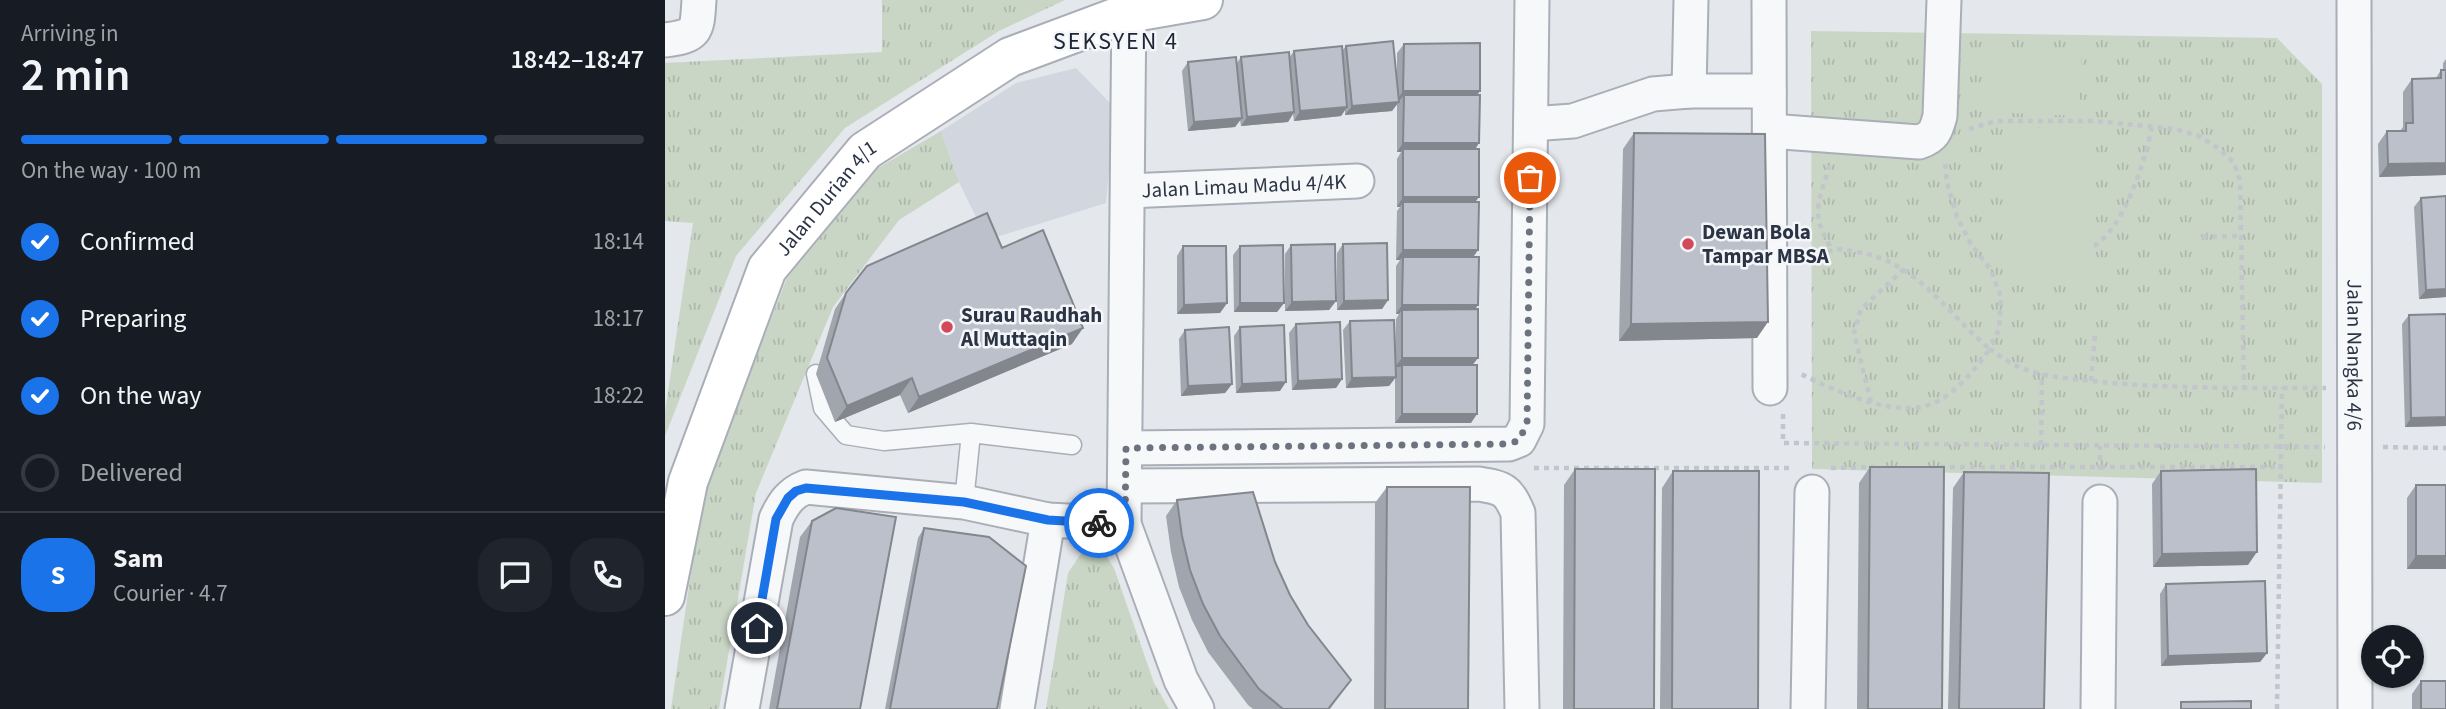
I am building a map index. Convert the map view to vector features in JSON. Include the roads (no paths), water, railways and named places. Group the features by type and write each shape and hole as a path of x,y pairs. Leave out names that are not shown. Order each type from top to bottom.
{"street":[{"path":"665,40 692,35 698,28 699,0"},
{"name":"Jalan Durian 4/1","path":"665,596 688,482 767,269 865,152 1010,57 1129,7 1203,0"},
{"path":"1126,448 1509,444 1519,440 1527,424 1532,0"},
{"path":"1689,92 1691,0"},
{"path":"1769,0 1770,131 1781,386"},
{"path":"1770,131 1919,142 1930,138 1936,131 1940,116 1944,0"},
{"name":"Jalan Nangka 4/6","path":"2354,0 2355,709"},
{"path":"1129,7 1125,524 1181,680 1197,709"},
{"path":"1531,124 1573,121 1653,94 1769,91"},
{"name":"Jalan Limau Madu 4/4K","path":"1128,191 1357,181"},
{"path":"1808,709 1814,476"},
{"path":"1125,486 1479,484 1500,487 1510,495 1518,513 1522,709"},
{"path":"742,709 776,519 781,508 796,491 806,488 964,502 1048,520 1125,524"},
{"path":"2098,709 2100,502"},
{"path":"1017,709 1048,520"}],"lane":[{"path":"816,374 823,408 846,435 884,441 971,433 1072,444"},
{"path":"964,502 971,433"}],"place":[{"name":"Dewan Bola Tampar MBSA","path":"1688,244"},
{"name":"Surau Raudhah Al Muttaqin","path":"947,327"}],"district":[{"name":"SEKSYEN 4","path":"1116,41"}]}
